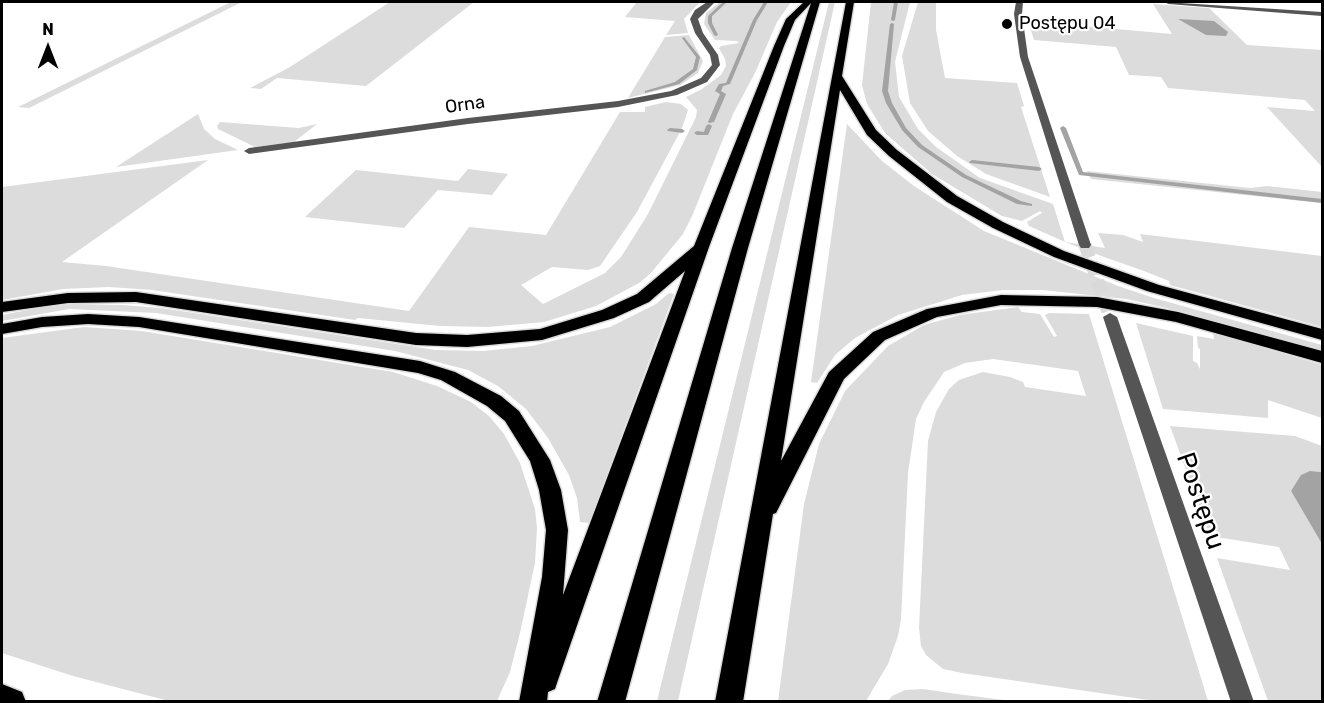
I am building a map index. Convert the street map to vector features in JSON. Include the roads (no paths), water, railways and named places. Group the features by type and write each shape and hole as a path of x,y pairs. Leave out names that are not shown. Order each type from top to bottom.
{"highway":[{"path":"536,702 701,247 783,37 791,19 808,2"},
{"path":"611,702 740,248 816,2"},
{"path":"729,702 850,2"},
{"path":"836,75 871,132 893,153 952,199 998,225 1059,254 1153,288 1323,336"},
{"path":"2,307 30,301 68,298 136,297 416,339 518,338 542,334 608,315 643,298 701,247"},
{"path":"761,522 836,376 879,336 933,313 1001,300 1097,302 1178,317 1323,357"},
{"path":"2,330 42,321 88,319 139,321 420,367 448,376 494,401 512,416 540,460 550,490 556,530 554,578 536,702"},
{"path":"2,698 12,702"}],"street":[{"name":"Orna","path":"249,151 468,121 618,104 685,90 704,80 716,65 714,56 699,33 694,20 698,12 711,2"},
{"path":"1019,2 1018,14 1024,57 1085,245"},
{"path":"1168,2 1323,14"},
{"name":"Postępu","path":"1110,317 1243,702"}],"waterway":[{"path":"716,35 710,23 710,16 725,2"},
{"path":"711,122 723,94 718,91 721,85 728,84 755,20 766,2"},
{"path":"893,20 896,2"},
{"path":"892,24 885,91 904,129 920,146 964,176 1019,203 1030,205"},
{"path":"647,92 677,83 695,70 698,57 684,38"},
{"path":"697,133 706,134 709,126"},
{"path":"1063,128 1081,174 1322,201"},
{"path":"670,130 682,131"},
{"path":"972,162 1039,169"}],"tunnel":[{"path":"1085,245 1110,317"}],"place":[{"name":"Postępu 04","path":"1007,24"}]}
